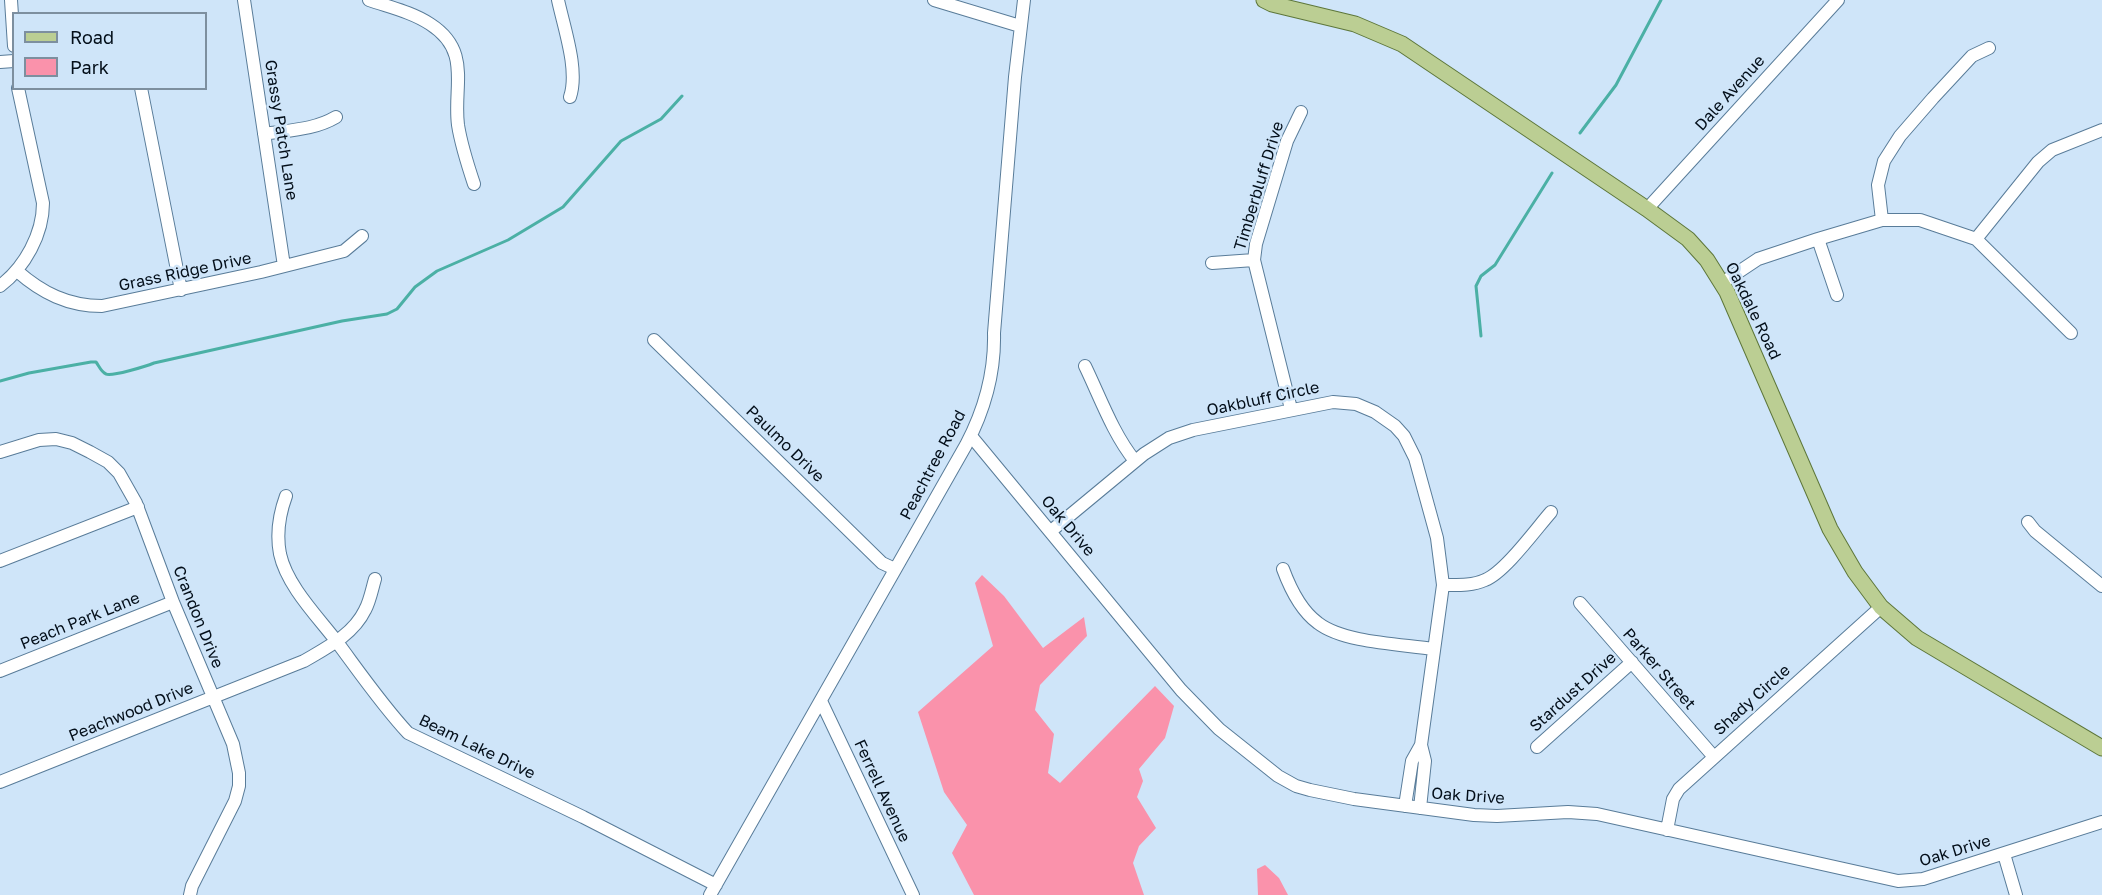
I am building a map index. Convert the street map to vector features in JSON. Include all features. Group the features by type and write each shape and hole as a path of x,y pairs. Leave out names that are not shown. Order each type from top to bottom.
{"main road":[{"name":"Oakdale Road","path":"1264,0 1272,4 1355,24 1402,44 1688,239 1707,260 1722,283 1830,529 1855,572 1881,606 1917,638 2102,748"}],"street":[{"path":"11,0 12,15"},
{"name":"Grassy Patch Lane","path":"244,0 284,266"},
{"path":"370,0 429,23 452,46 459,70 458,124 474,184"},
{"path":"558,0 573,71 573,88 570,97"},
{"path":"934,0 1020,26"},
{"name":"Peachtree Road","path":"713,890 971,436 987,392 994,349 1024,0"},
{"name":"Dale Avenue","path":"1647,209 1838,0"},
{"path":"1882,220 1878,185 1884,161 1900,136 1972,56 1989,48"},
{"path":"0,286 17,271 43,219 44,203 18,90"},
{"path":"141,90 181,290"},
{"name":"Timberbluff Drive","path":"1291,409 1254,260 1287,141 1301,112"},
{"path":"264,134 312,127 324,124 336,117"},
{"path":"1976,239 2038,162 2052,150 2102,130"},
{"path":"1722,283 1758,260 1818,239 1882,220 1920,220 1976,239 2072,333"},
{"name":"Grass Ridge Drive","path":"17,271 46,293 61,300 88,306 118,304 344,251 362,236"},
{"path":"1818,239 1837,294"},
{"path":"1212,264 1254,260"},
{"name":"Paulmo Drive","path":"654,340 882,563 895,569"},
{"path":"1085,366 1120,438 1135,461"},
{"name":"Oakbluff Circle","path":"1051,531 1135,461 1157,445 1180,434 1333,402 1356,404 1375,412 1395,426 1410,446 1415,458 1437,538 1443,585 1421,745 1412,761 1405,806"},
{"name":"Oak Drive","path":"971,436 1181,690 1217,728 1278,776 1296,786 1354,799 1474,815 1582,813 1604,816 1898,881 1923,879 2102,822"},
{"name":"Crandon Drive","path":"0,452 39,440 56,439 72,443 108,462 119,473 138,507 173,602 232,744 239,773 235,801 192,885 190,895"},
{"name":"Beam Lake Drive","path":"286,496 279,514 278,541 281,556 294,583 388,711 408,733 583,817 713,890"},
{"path":"0,561 138,507"},
{"path":"1443,585 1473,584 1490,579 1551,512"},
{"path":"2028,522 2035,531 2102,586"},
{"path":"1283,569 1288,583 1304,608 1326,628 1354,638 1434,649"},
{"name":"Peachwood Drive","path":"0,782 304,661 337,642 362,617 367,608 375,579"},
{"name":"Peach Park Lane","path":"0,671 173,602"},
{"name":"Parker Street","path":"1580,603 1714,757"},
{"name":"Shady Circle","path":"1667,830 1674,796 1881,606"},
{"name":"Stardust Drive","path":"1537,747 1632,662"},
{"name":"Ferrell Avenue","path":"821,700 913,895"},
{"name":"Oakbluff Circle","path":"1420,808 1425,761 1421,745"},
{"path":"2004,854 2016,895"}],"green space":[{"path":"982,575 1004,596 1043,648 1084,617 1087,636 1040,685 1035,710 1054,734 1048,773 1060,783 1155,686 1174,706 1165,738 1139,769 1143,781 1137,797 1156,828 1139,846 1133,863 1144,895 974,895 952,853 967,825 944,792 918,712 993,646 975,583"},
{"path":"1265,865 1279,878 1288,895 1258,895 1257,869"}],"waterway":[{"path":"1580,133 1616,85 1661,0"},
{"path":"0,381 29,373 91,362 96,362 106,374 115,374 154,363 342,321 387,314 397,309 415,287 437,271 508,240 563,207 621,141 661,119 682,96"},
{"path":"1481,336 1476,286 1481,276 1495,265 1552,173"}]}
